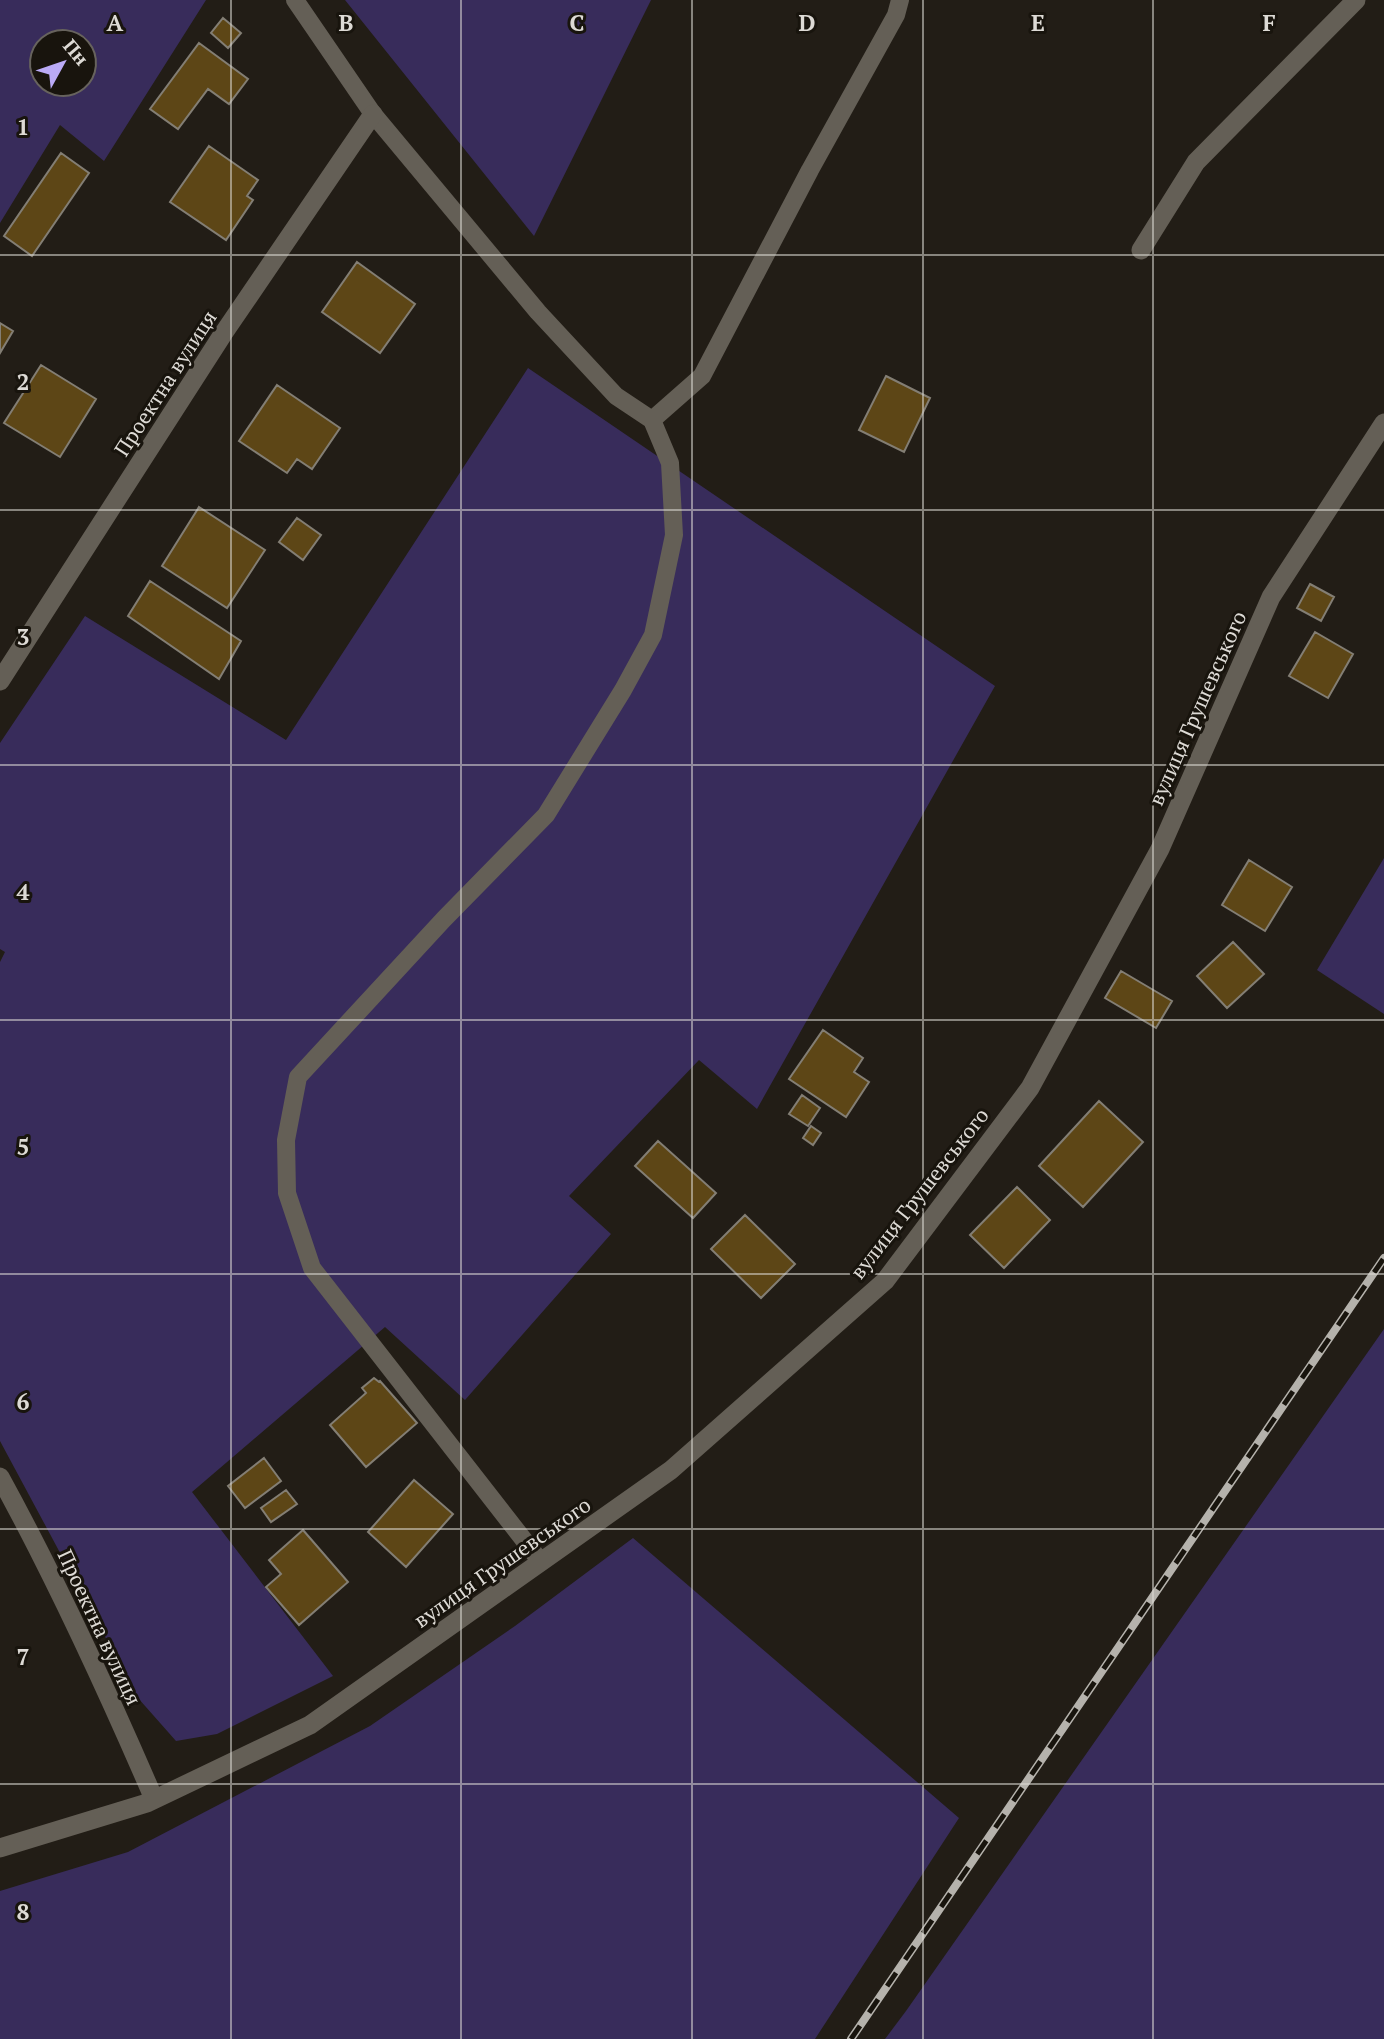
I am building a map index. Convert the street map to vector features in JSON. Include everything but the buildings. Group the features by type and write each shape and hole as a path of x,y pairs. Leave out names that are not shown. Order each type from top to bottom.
{"street":[{"path":"1142,250 1196,162 1356,0"},
{"name":"Проектна вулиця","path":"0,681 223,334 373,114"},
{"name":"вулиця Грушевського","path":"0,1848 154,1799 310,1725 671,1470 885,1281 1030,1088 1160,849 1271,597 1384,423"},
{"name":"Проектна вулиця","path":"0,1477 29,1530 154,1799"}],"lane":[{"path":"295,0 373,114 538,312 616,396 652,420 670,463 674,536 653,635 623,690 546,815 444,919 299,1077 286,1140 287,1193 312,1268 541,1562"},
{"path":"652,420 702,376 896,15 900,0"}],"shaded area":[{"path":"0,0 206,0 104,161 60,125 0,223"},
{"path":"345,0 651,0 534,236"},
{"path":"528,368 995,686 757,1109 699,1060 569,1196 611,1234 465,1400 385,1327 192,1492 333,1676 217,1734 176,1741 138,1698 0,1441 0,962 5,952 0,949 0,743 85,616 286,740"},
{"path":"1384,858 1384,1014 1317,970"},
{"path":"1384,1329 1384,2039 885,2039 906,2011"},
{"path":"633,1538 959,1818 815,2039 0,2039 0,1891 128,1852 370,1726 515,1626"}],"railway":[{"path":"851,2039 1384,1258"}]}
